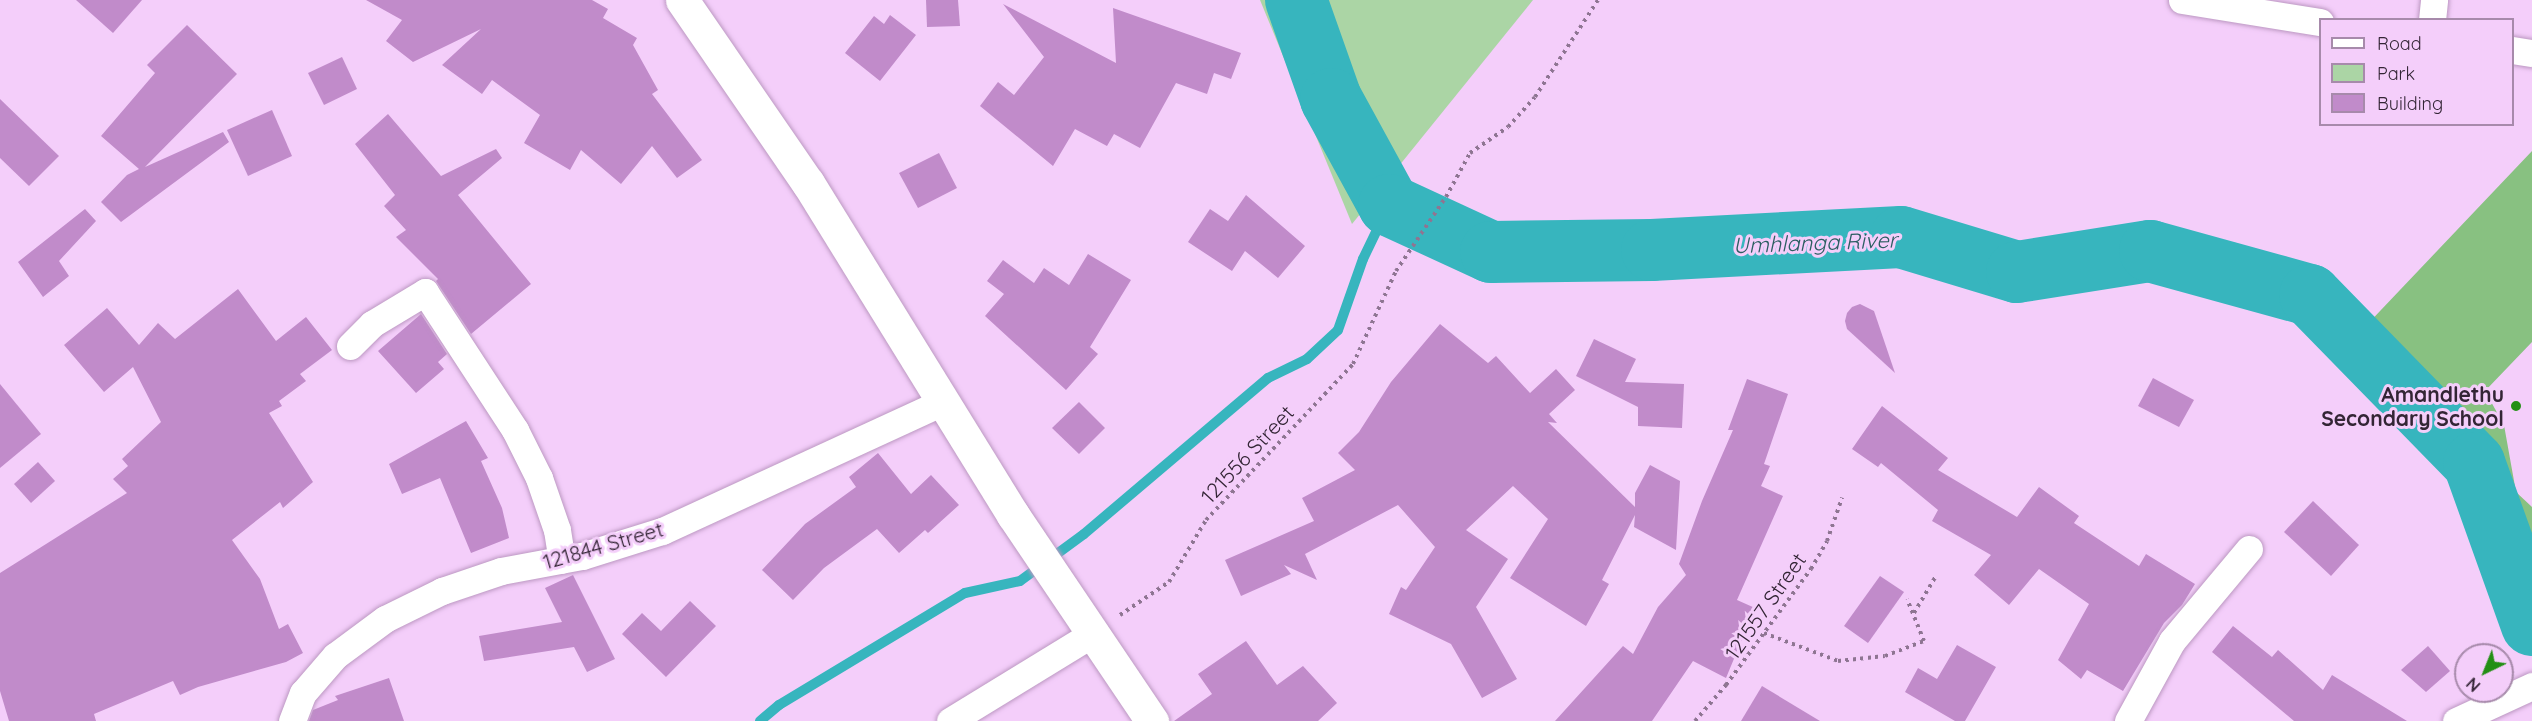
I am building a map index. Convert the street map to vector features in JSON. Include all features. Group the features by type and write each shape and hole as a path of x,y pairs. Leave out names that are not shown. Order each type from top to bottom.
{"street":[{"path":"681,0 808,183 1014,515 1152,721"},
{"path":"2182,0 2319,22"},
{"path":"2432,18 2434,0"},
{"path":"2514,50 2532,53"},
{"path":"350,346 372,324 425,292 515,430 539,478 557,530 562,560"},
{"name":"121844 Street","path":"292,721 303,693 335,656 385,620 442,591 501,571 582,556 662,531 945,401"},
{"path":"2128,721 2172,641 2249,549"},
{"path":"950,721 1092,634"},
{"path":"2456,721 2532,686"}],"path":[{"name":"121556 Street","path":"1092,634 1169,582 1206,520 1353,364 1396,271 1446,197 1470,153 1508,127 1535,97 1598,0"},
{"name":"121557 Street","path":"1695,721 1726,685 1811,569 1827,541 1842,498"},
{"path":"1914,613 1936,576"},
{"path":"1764,633 1839,661 1867,660 1885,656 1924,641 1907,599"}],"green space":[{"path":"1260,0 1533,0 1352,224"},
{"path":"2532,151 2532,342 2485,391 2504,425 2516,492 2532,507 2532,589 2485,455 2362,330"}],"building":[{"path":"76,0 142,0 113,33"},
{"path":"366,0 592,0 608,9 603,18 637,38 633,45 658,90 652,94 702,160 677,178 652,146 621,184 581,150 570,170 524,143 540,115 492,80 482,94 442,65 481,29 413,62 386,41 402,20"},
{"path":"926,0 958,0 960,26 927,27"},
{"path":"1003,4 1116,63 1113,8 1241,53 1231,79 1214,73 1207,94 1176,83 1140,148 1114,134 1107,146 1075,129 1053,166 980,106 998,82 1014,95 1044,57"},
{"path":"890,15 916,35 880,81 845,53 874,16 884,24"},
{"path":"187,25 237,74 145,167 223,132 229,142 121,222 101,202 127,175 139,169 101,136 155,73 147,65"},
{"path":"342,57 357,89 324,105 308,73"},
{"path":"0,99 59,156 29,186 0,158"},
{"path":"272,110 292,156 248,176 227,130"},
{"path":"388,114 441,176 496,149 502,158 458,195 531,284 471,334 436,281 438,279 396,237 406,230 384,206 395,195 355,144"},
{"path":"939,153 957,188 918,208 899,173"},
{"path":"1246,195 1305,246 1278,278 1245,251 1232,271 1188,242 1210,209 1228,221"},
{"path":"85,209 96,221 59,261 69,276 43,297 18,262"},
{"path":"1088,254 1131,280 1090,347 1098,354 1066,390 985,316 1004,294 987,281 1003,260 1034,283 1044,268 1069,285"},
{"path":"238,289 276,341 306,317 332,350 300,374 306,381 279,401 282,406 269,413 313,482 283,508 280,502 232,540 260,579 279,629 288,624 303,653 286,662 198,687 180,695 173,681 94,714 96,721 9,721 0,691 0,573 127,493 113,479 128,466 122,459 161,422 133,367 104,392 64,345 107,308 139,345 158,323 175,339"},
{"path":"1860,304 1874,311 1895,373 1847,329 1845,321 1847,313 1852,307"},
{"path":"421,314 447,354 438,362 444,369 416,393 378,351"},
{"path":"1440,324 1488,363 1496,356 1530,393 1556,369 1575,390 1549,414 1557,423 1548,422 1635,507 1635,493 1650,465 1680,481 1676,550 1634,527 1635,515 1602,580 1609,584 1586,626 1510,578 1548,519 1513,486 1466,530 1508,559 1476,607 1517,679 1482,698 1451,644 1389,614 1401,587 1406,590 1435,547 1398,505 1305,554 1317,580 1284,565 1291,574 1241,596 1225,560 1314,521 1302,498 1355,470 1338,453 1359,432 1391,382"},
{"path":"1594,339 1636,359 1625,382 1684,384 1682,428 1638,426 1638,407 1576,376"},
{"path":"2153,378 2194,400 2179,427 2138,406"},
{"path":"1747,379 1788,394 1764,464 1770,466 1761,486 1783,496 1737,600 1755,608 1726,678 1693,661 1652,721 1555,721 1623,646 1633,654 1658,607 1686,575 1679,564 1702,501 1733,430 1728,430"},
{"path":"0,384 41,434 0,468"},
{"path":"1079,402 1105,428 1079,454 1052,428"},
{"path":"1882,406 1948,458 1938,470 2017,517 2039,487 2079,516 2074,523 2139,566 2146,554 2195,584 2182,605 2164,623 2123,691 2087,670 2081,679 2058,660 2089,604 2039,569 2009,605 1974,575 1991,555 1932,521 1938,510 1881,463 1878,467 1852,449"},
{"path":"466,421 488,458 481,461 502,508 509,538 471,553 440,478 402,494 389,464"},
{"path":"878,453 911,494 931,475 959,505 928,533 925,530 899,553 877,529 824,568 793,600 762,570 805,524 856,487 849,477"},
{"path":"38,462 55,481 31,503 14,484"},
{"path":"2313,501 2359,545 2331,576 2284,532"},
{"path":"573,575 615,659 587,672 574,647 484,661 479,636 562,622 545,588"},
{"path":"1880,576 1904,592 1868,643 1844,626"},
{"path":"690,601 716,626 666,677 622,634 642,613 661,631"},
{"path":"2233,626 2272,657 2278,650 2323,690 2332,675 2407,721 2294,721 2212,652"},
{"path":"1246,641 1277,685 1303,666 1337,703 1318,721 1174,721 1212,694 1198,674"},
{"path":"1957,645 1996,667 1965,721 1955,721 1905,692 1918,668 1937,679"},
{"path":"2428,646 2450,671 2426,692 2401,670"},
{"path":"389,678 404,721 309,721 313,710 338,700 335,696"},
{"path":"1762,686 1820,721 1741,721"}],"waterway":[{"name":"Umhlanga River","path":"1296,0 1331,99 1389,205 1491,252 1652,250 1901,237 2017,272 2150,251 2310,295 2474,463 2532,625"},
{"path":"760,721 779,705 965,593 1020,581 1084,534 1268,378 1307,359 1338,330 1363,259 1389,205"}],"place":[{"name":"Amandlethu Secondary School","path":"2516,406"}]}
